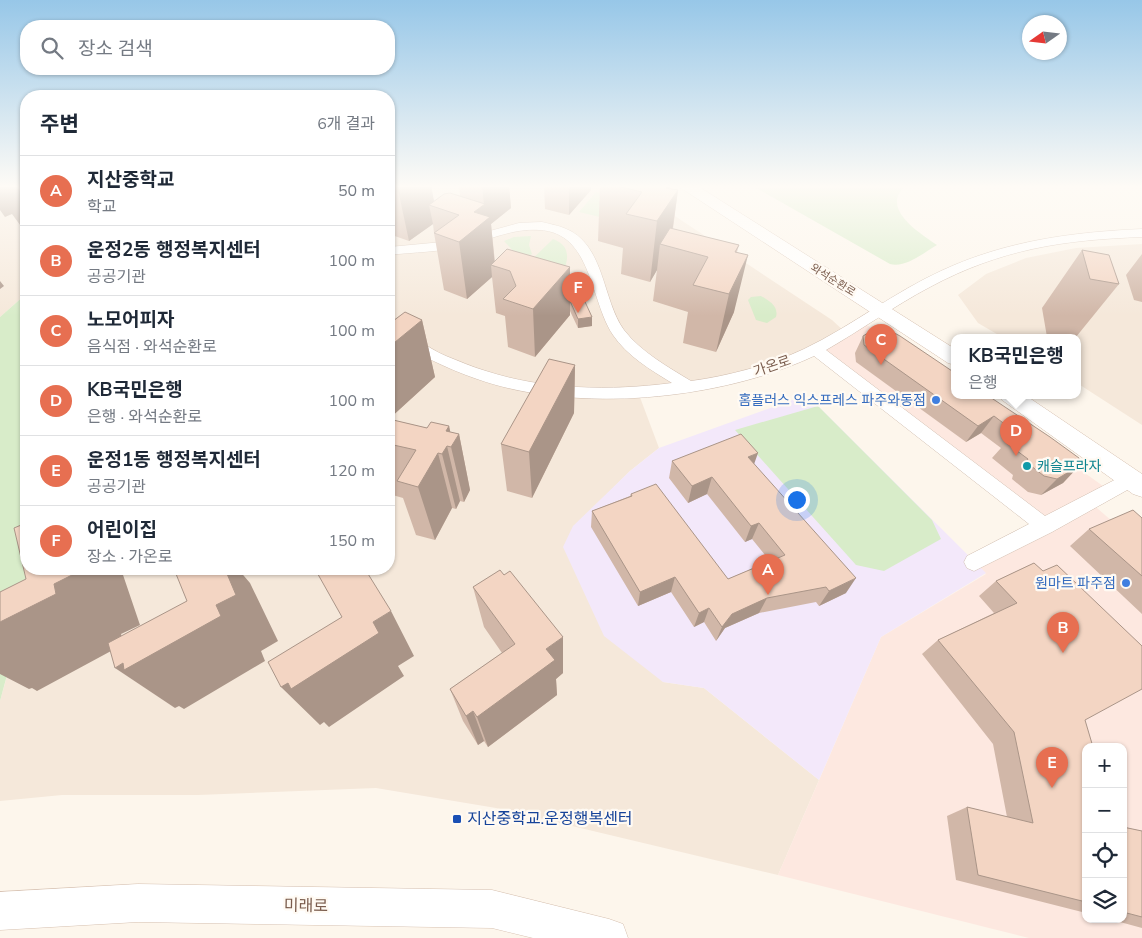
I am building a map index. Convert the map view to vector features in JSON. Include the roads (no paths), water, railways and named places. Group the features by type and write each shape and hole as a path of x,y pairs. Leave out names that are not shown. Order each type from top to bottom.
{"street":[{"path":"395,251 453,245 516,229"},
{"path":"552,229 570,236 590,259 604,306 612,322 664,371 688,386"},
{"name":"와석순환로","path":"754,229 951,355"},
{"name":"가온로","path":"395,335 410,346 436,358 494,380 529,387 617,393 688,386 748,374 814,349 948,272 1013,247 1066,237 1142,233"},
{"path":"814,349 1045,526"},
{"path":"1016,399 1137,483"},
{"path":"974,562 1137,483"},
{"name":"미래로","path":"0,911 138,903 492,909 609,938"}],"place":[{"name":"어린이집","path":"578,313"},
{"name":"노모어피자","path":"881,365"},
{"name":"홈플러스 익스프레스 파주와동점","path":"936,400"},
{"name":"KB국민은행","path":"1016,456"},
{"name":"캐슬프라자","path":"1027,466"},
{"name":"원마트 파주점","path":"1126,583"},
{"name":"지산중학교","path":"768,595"},
{"name":"운정2동 행정복지센터","path":"1063,653"},
{"name":"운정1동 행정복지센터","path":"1052,788"},
{"name":"지산중학교.운정행복센터","path":"457,819"}]}
